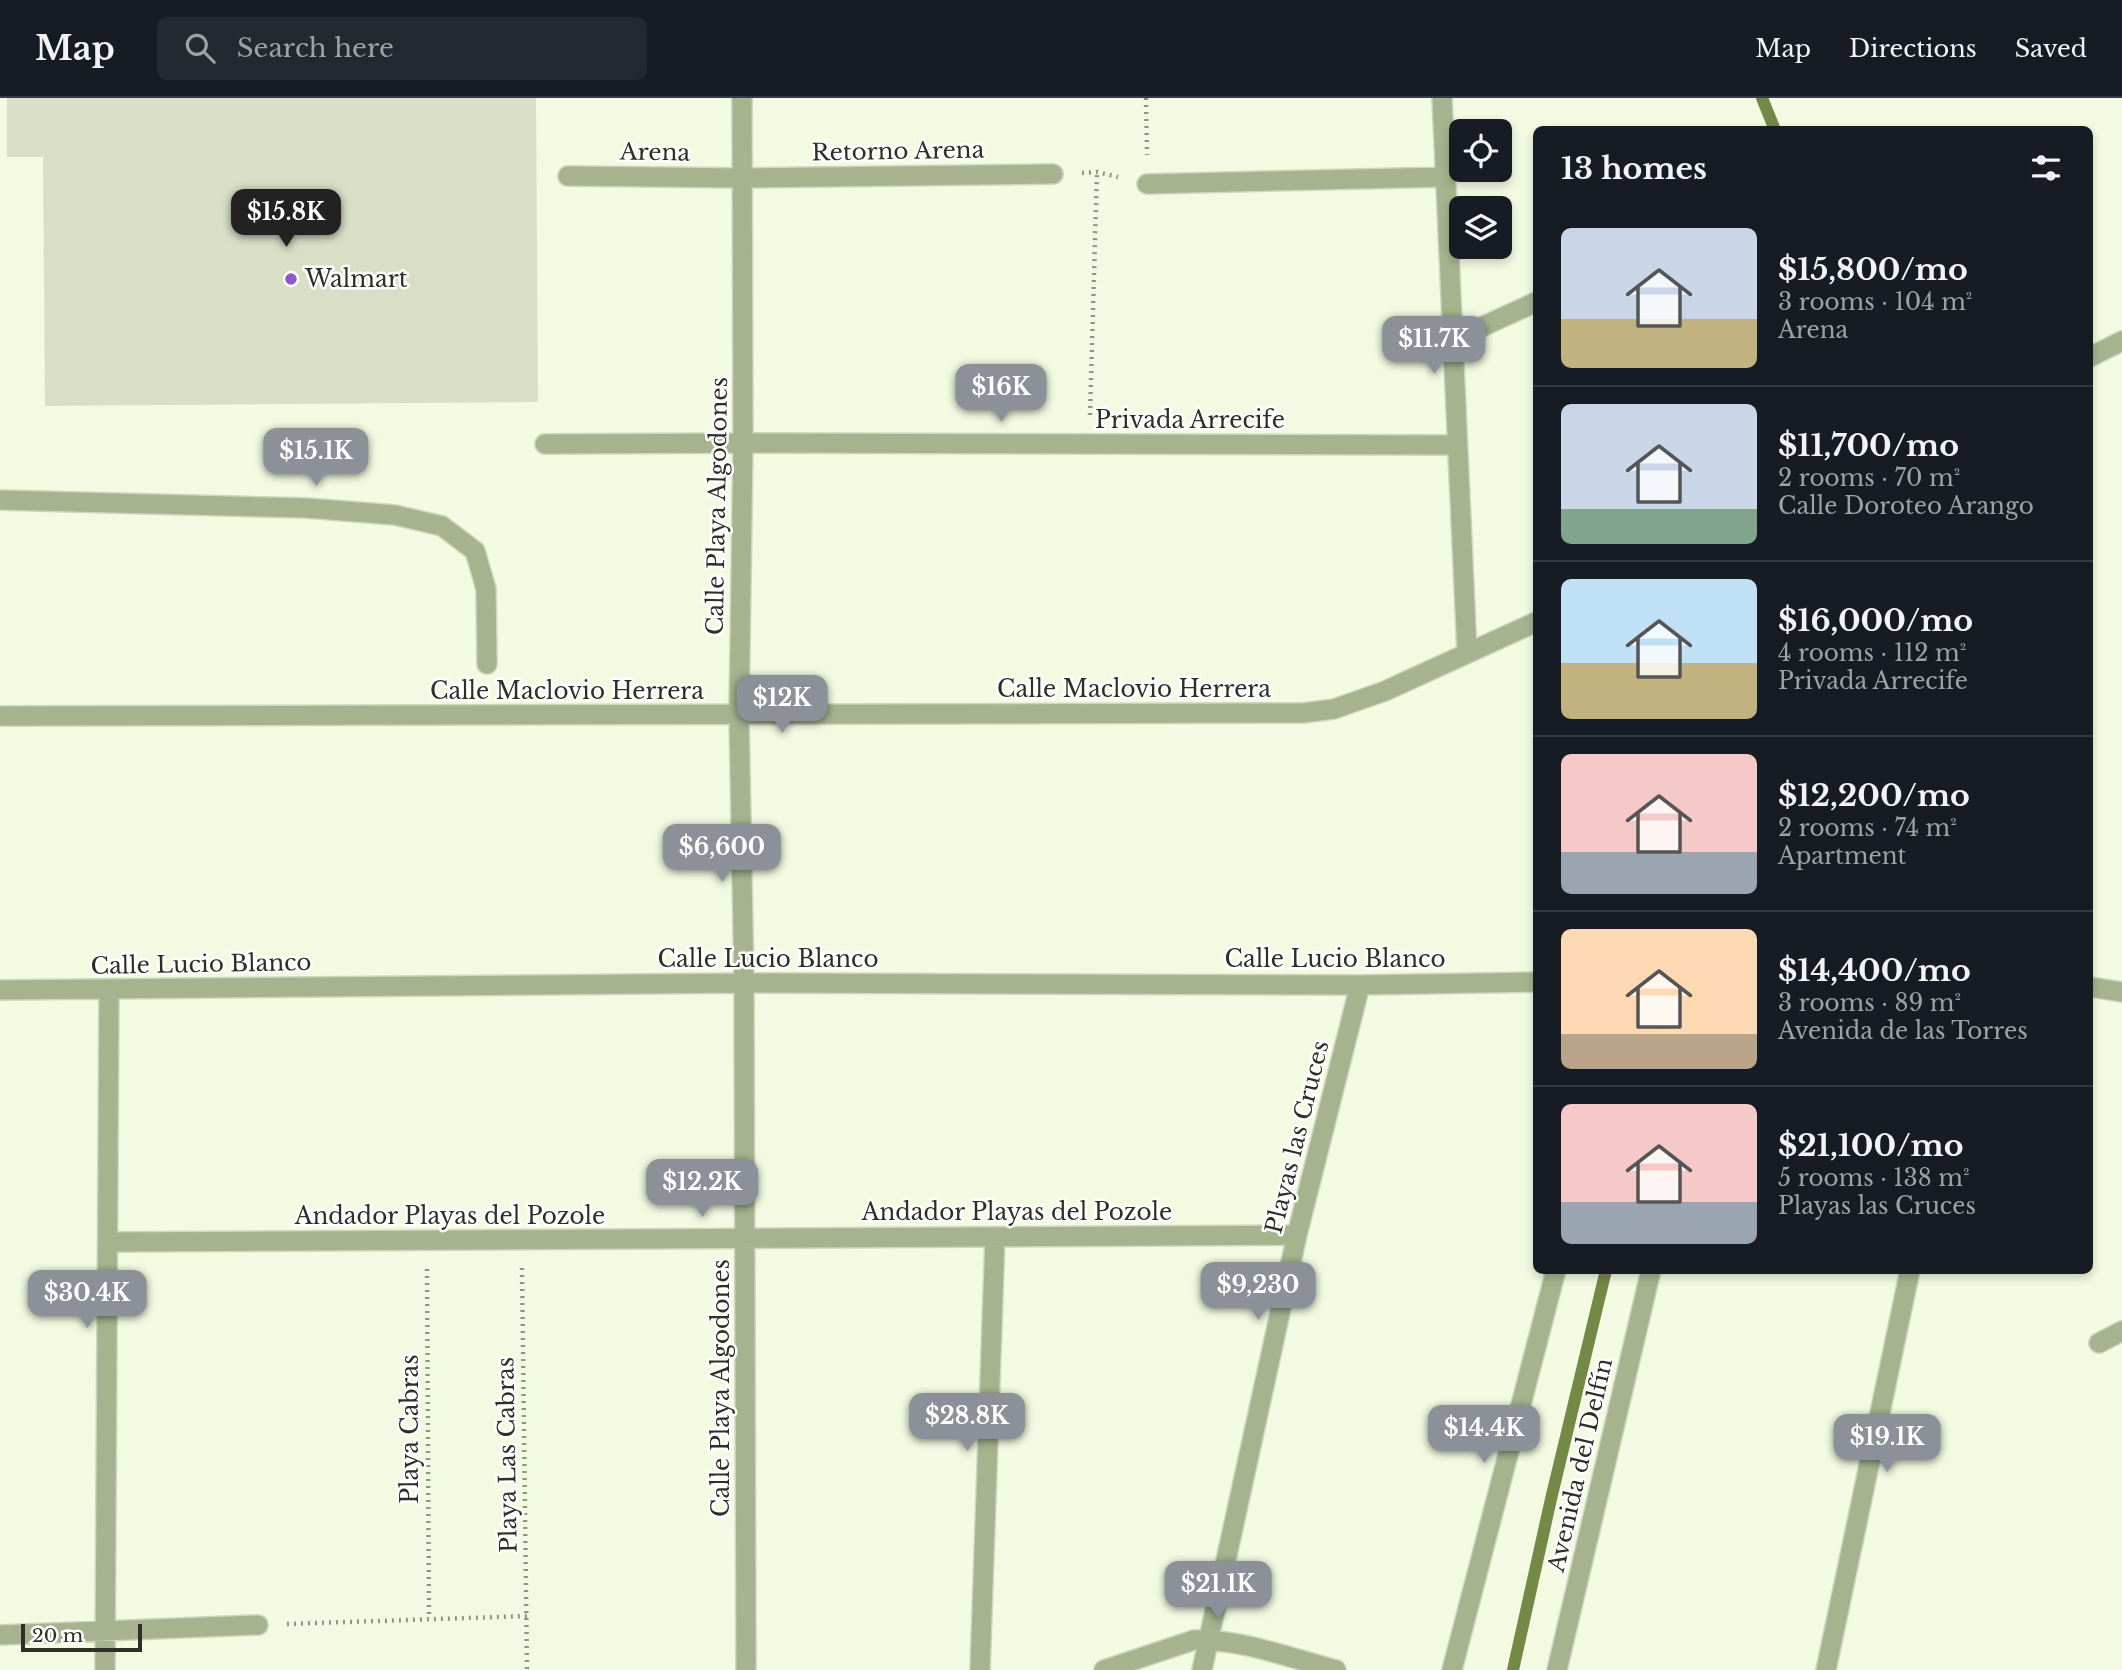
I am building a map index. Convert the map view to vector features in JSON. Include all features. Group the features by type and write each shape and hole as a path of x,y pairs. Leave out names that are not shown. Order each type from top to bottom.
{"street":[{"name":"Calle Playa Algodones","path":"742,98 743,443 739,715 744,983 746,1670"},
{"path":"1442,98 1467,653"},
{"name":"Retorno Arena","path":"743,178 1053,174"},
{"name":"Arena","path":"568,176 743,178"},
{"path":"1147,184 1446,177"},
{"path":"1452,340 1533,303"},
{"path":"2093,356 2122,341"},
{"name":"Privada Arrecife","path":"545,444 1457,445"},
{"path":"0,500 306,508 395,515 442,526 475,551 486,589 487,664"},
{"name":"Calle Maclovio Herrera","path":"0,716 1303,713 1334,709 1385,691 1533,623"},
{"name":"Calle Lucio Blanco","path":"0,990 744,983 1360,985 1533,982"},
{"name":"Playas las Cruces","path":"1202,1670 1297,1235 1360,985"},
{"path":"2093,987 2122,992"},
{"path":"105,1670 109,989"},
{"name":"Andador Playas del Pozole","path":"108,1242 1297,1235"},
{"path":"980,1670 995,1237"},
{"path":"1452,1670 1555,1274"},
{"name":"Avenida del Delfín","path":"1556,1670 1650,1274"},
{"path":"1826,1670 1908,1274"},
{"path":"2099,1343 2122,1331"},
{"path":"0,1635 258,1625"},
{"path":"1104,1670 1194,1640 1232,1643 1336,1670"}],"path":[{"path":"1053,174 1097,172 1147,184 1146,98"},
{"path":"1089,444 1097,172"},
{"name":"Playa Cabras","path":"427,1240 429,1619"},
{"name":"Playa Las Cabras","path":"522,1240 527,1670"},
{"path":"258,1625 527,1616"}],"building":[{"name":"Walmart","path":"7,98 536,98 538,402 45,406 43,157 7,157"}],"waterway":[{"path":"1762,98 1773,126"},
{"path":"1513,1670 1605,1274"}],"place":[{"name":"Walmart","path":"291,279"}]}
